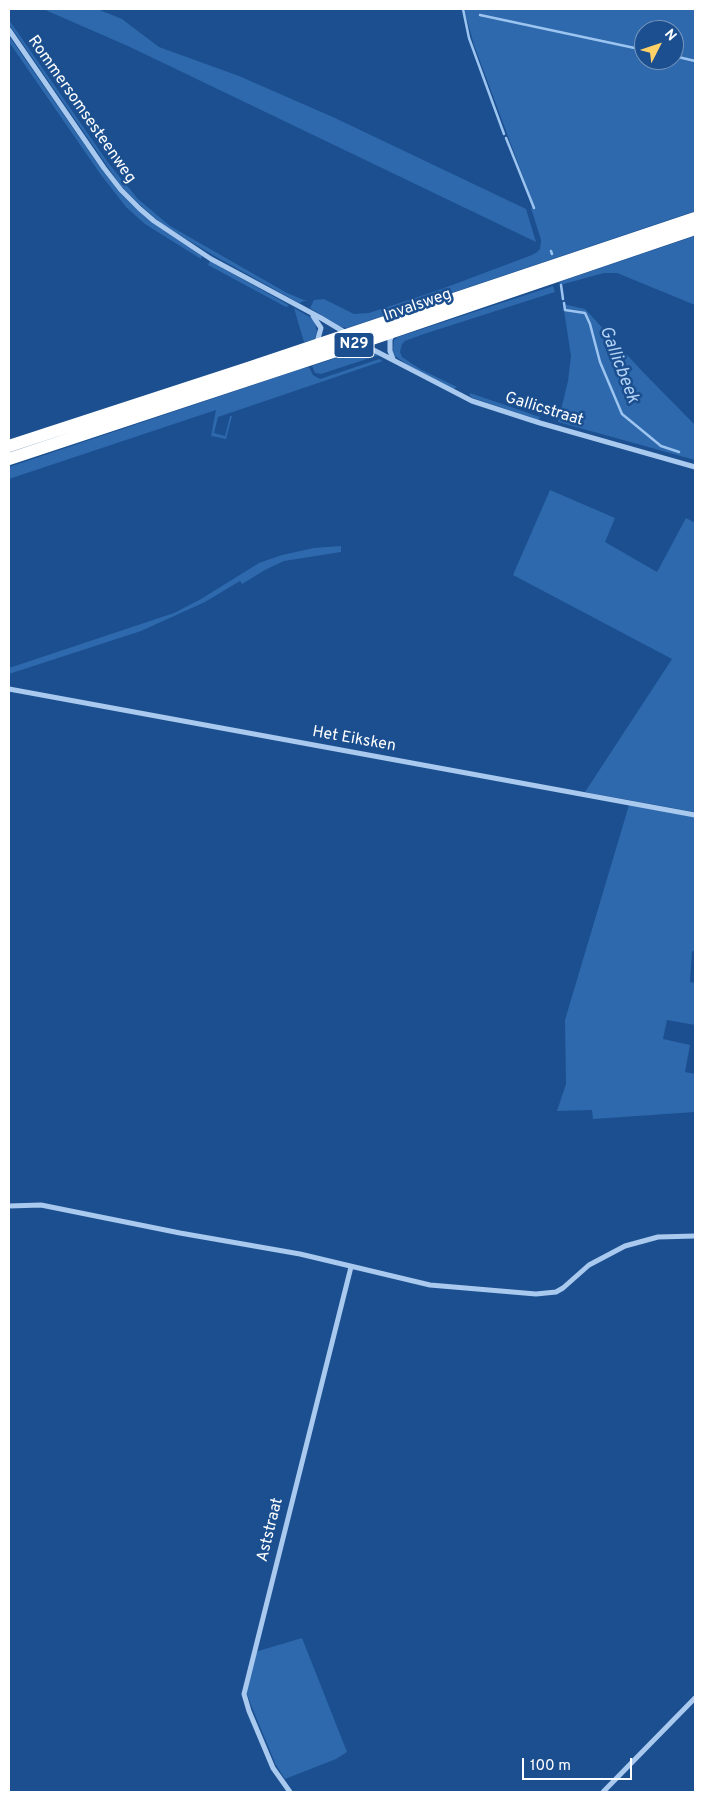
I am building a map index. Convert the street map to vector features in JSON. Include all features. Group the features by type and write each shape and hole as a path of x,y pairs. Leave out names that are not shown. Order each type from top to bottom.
{"highway":[{"name":"Invalsweg","path":"9,446 315,346 695,218"},
{"name":"Invalsweg","path":"9,458 360,343 695,229"}],"street":[{"name":"Rommersomsesteenweg","path":"9,30 104,168 121,190 140,209 154,221 211,259 321,318 348,335"},
{"path":"311,314 321,328 315,346"},
{"path":"393,359 390,351 390,340 395,331"},
{"name":"Gallicstraat","path":"360,343 472,401 540,423 695,467"},
{"name":"Het Eiksken","path":"9,689 695,815"},
{"path":"9,1206 41,1205 180,1233 300,1254 430,1285 536,1294 549,1294 563,1288 589,1266 625,1246 658,1237 695,1236"},
{"name":"Aststraat","path":"290,1792 273,1768 249,1711 244,1694 351,1267"},
{"path":"603,1792 695,1698"}],"shaded area":[{"path":"43,9 97,9 122,19 159,47 239,76 335,118 526,209 536,242 130,47"},
{"path":"464,9 695,9 695,211 347,328 341,327 310,308 314,300 324,299 354,314 369,313 439,290 532,255 540,249 541,240 531,208 534,206 474,45"},
{"path":"9,20 109,164 138,199 170,226 287,293 307,300 299,303 211,254 162,224 139,204 120,185 9,24"},
{"path":"9,36 100,167 122,195 146,218 202,256 201,259 145,224 126,207 101,175 9,42"},
{"path":"695,236 695,305 617,273 604,273 560,285 559,282"},
{"path":"210,261 289,306 286,307 208,265"},
{"path":"553,286 555,292 424,334 402,344 400,352 402,357 420,369 457,387 453,389 409,366 395,356 393,351 394,340 398,337"},
{"path":"563,304 585,309 695,425 695,460 558,422 568,381 571,356"},
{"path":"294,308 315,322 317,332 314,340 304,342"},
{"path":"365,348 379,355 321,374 315,373 312,366"},
{"path":"379,359 383,361 218,417 214,433 225,436 230,416 232,416 226,439 211,436 216,410 9,479 9,467 301,369 309,367 313,375 320,379"},
{"path":"470,393 540,417 539,420 473,398 470,396"},
{"path":"550,490 615,518 605,542 657,572 686,518 695,523 695,812 585,792 672,659 513,575"},
{"path":"341,546 341,552 284,561 242,584 240,581 205,602 141,631 9,674 9,668 174,613 201,599 259,563 282,555 314,548"},
{"path":"629,805 695,817 695,952 692,951 690,982 695,983 695,1025 667,1020 663,1039 690,1045 685,1072 695,1074 695,1112 593,1119 592,1110 557,1111 566,1084 565,1020"},
{"path":"302,1638 347,1752 336,1759 285,1779 276,1765 251,1705 247,1688 255,1652"}],"waterway":[{"name":"Gallicbeek","path":"463,9 469,38 504,134"},
{"path":"480,15 634,48"},
{"path":"684,58 695,61"},
{"name":"Gallicbeek","path":"506,138 534,208"},
{"name":"Gallicbeek","path":"561,285 563,299"},
{"name":"Gallicbeek","path":"564,303 565,310 585,313 590,324 600,362 622,414 661,446 679,452"}]}
